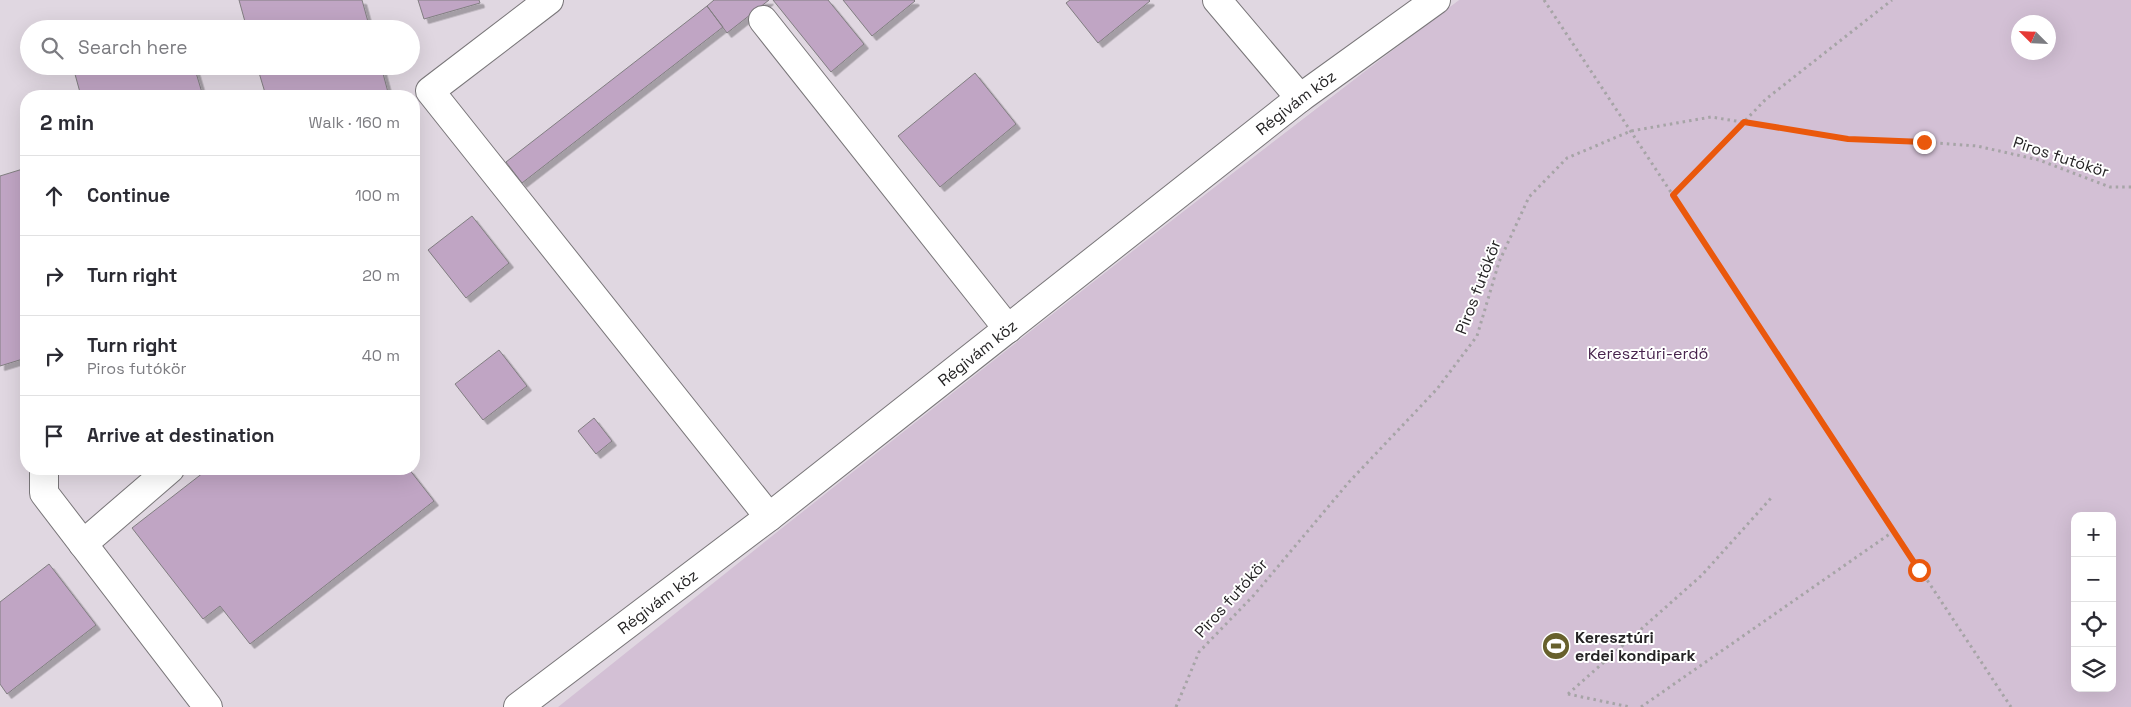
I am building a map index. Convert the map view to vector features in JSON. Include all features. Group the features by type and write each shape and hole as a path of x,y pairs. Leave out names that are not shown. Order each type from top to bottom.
{"street":[{"path":"549,0 430,91 769,517"},
{"path":"1217,0 1300,98"},
{"name":"Régivám köz","path":"518,707 769,517 1300,98 1436,0"},
{"path":"763,20 1008,329"},
{"path":"44,475 44,493 208,707"},
{"path":"83,544 163,475"}],"path":[{"path":"1544,0 2011,707"},
{"path":"1673,195 1766,99 1892,0"},
{"name":"Piros futókör","path":"1176,707 1199,652 1254,595 1349,482 1437,390 1476,336 1499,262 1529,197 1567,158 1631,131 1712,117 1848,139 1978,146 2040,160 2110,187 2131,187"},
{"path":"1630,707 1568,694 1702,575 1772,497"},
{"path":"1642,707 1894,531"}],"shaded area":[{"path":"0,0 1459,0 1315,109 1036,326 558,707 0,707"}],"green space":[{"name":"Keresztúri-erdő","path":"1459,0 2131,0 2131,707 558,707 1006,350 1231,174"}],"building":[{"path":"239,0 362,0 368,20 245,20"},
{"path":"418,0 479,0 480,3 424,19"},
{"path":"714,0 769,0 727,33 707,6"},
{"path":"773,0 828,0 864,44 831,72"},
{"path":"843,0 914,0 915,1 872,36"},
{"path":"1070,0 1150,1 1098,43 1066,3"},
{"path":"707,6 723,27 522,183 506,162"},
{"path":"975,73 1016,124 940,187 898,136"},
{"path":"75,75 197,75 201,90 79,90"},
{"path":"260,75 383,75 387,90 264,90"},
{"path":"20,170 20,360 0,366 0,176"},
{"path":"472,216 509,263 466,298 428,250"},
{"path":"499,350 527,386 483,420 455,384"},
{"path":"594,418 612,441 596,454 578,431"},
{"path":"200,475 414,475 434,501 250,644 220,606 203,619 132,528"},
{"path":"49,564 96,625 7,694 0,684 0,602"}],"place":[{"name":"Keresztúri erdei kondipark","path":"1556,646"}],"route":[{"path":"1919,570 1673,195 1744,122 1861,141 1924,142"}]}
